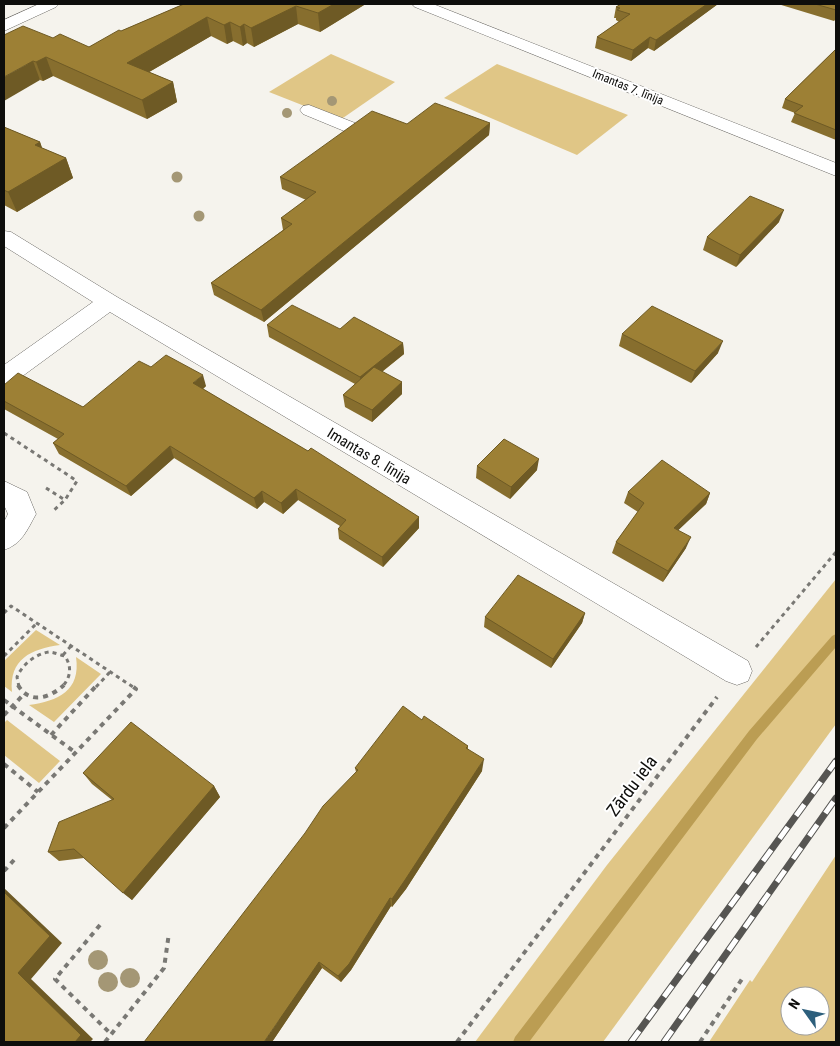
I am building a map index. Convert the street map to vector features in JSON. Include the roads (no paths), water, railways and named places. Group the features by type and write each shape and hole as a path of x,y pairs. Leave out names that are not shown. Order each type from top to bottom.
{"street":[{"path":"4,26 51,4"},
{"name":"Imantas 7. līnija","path":"420,4 836,170"},
{"path":"309,110 348,127"},
{"name":"Imantas 8. līnija","path":"4,237 109,302 737,671"},
{"path":"4,377 109,302"},
{"path":"4,492 17,500 22,514 13,531 4,539"}],"waterway":[{"path":"520,1042 753,735 836,639"}],"railway":[{"path":"631,1042 836,761"},
{"path":"664,1042 836,798"}]}
